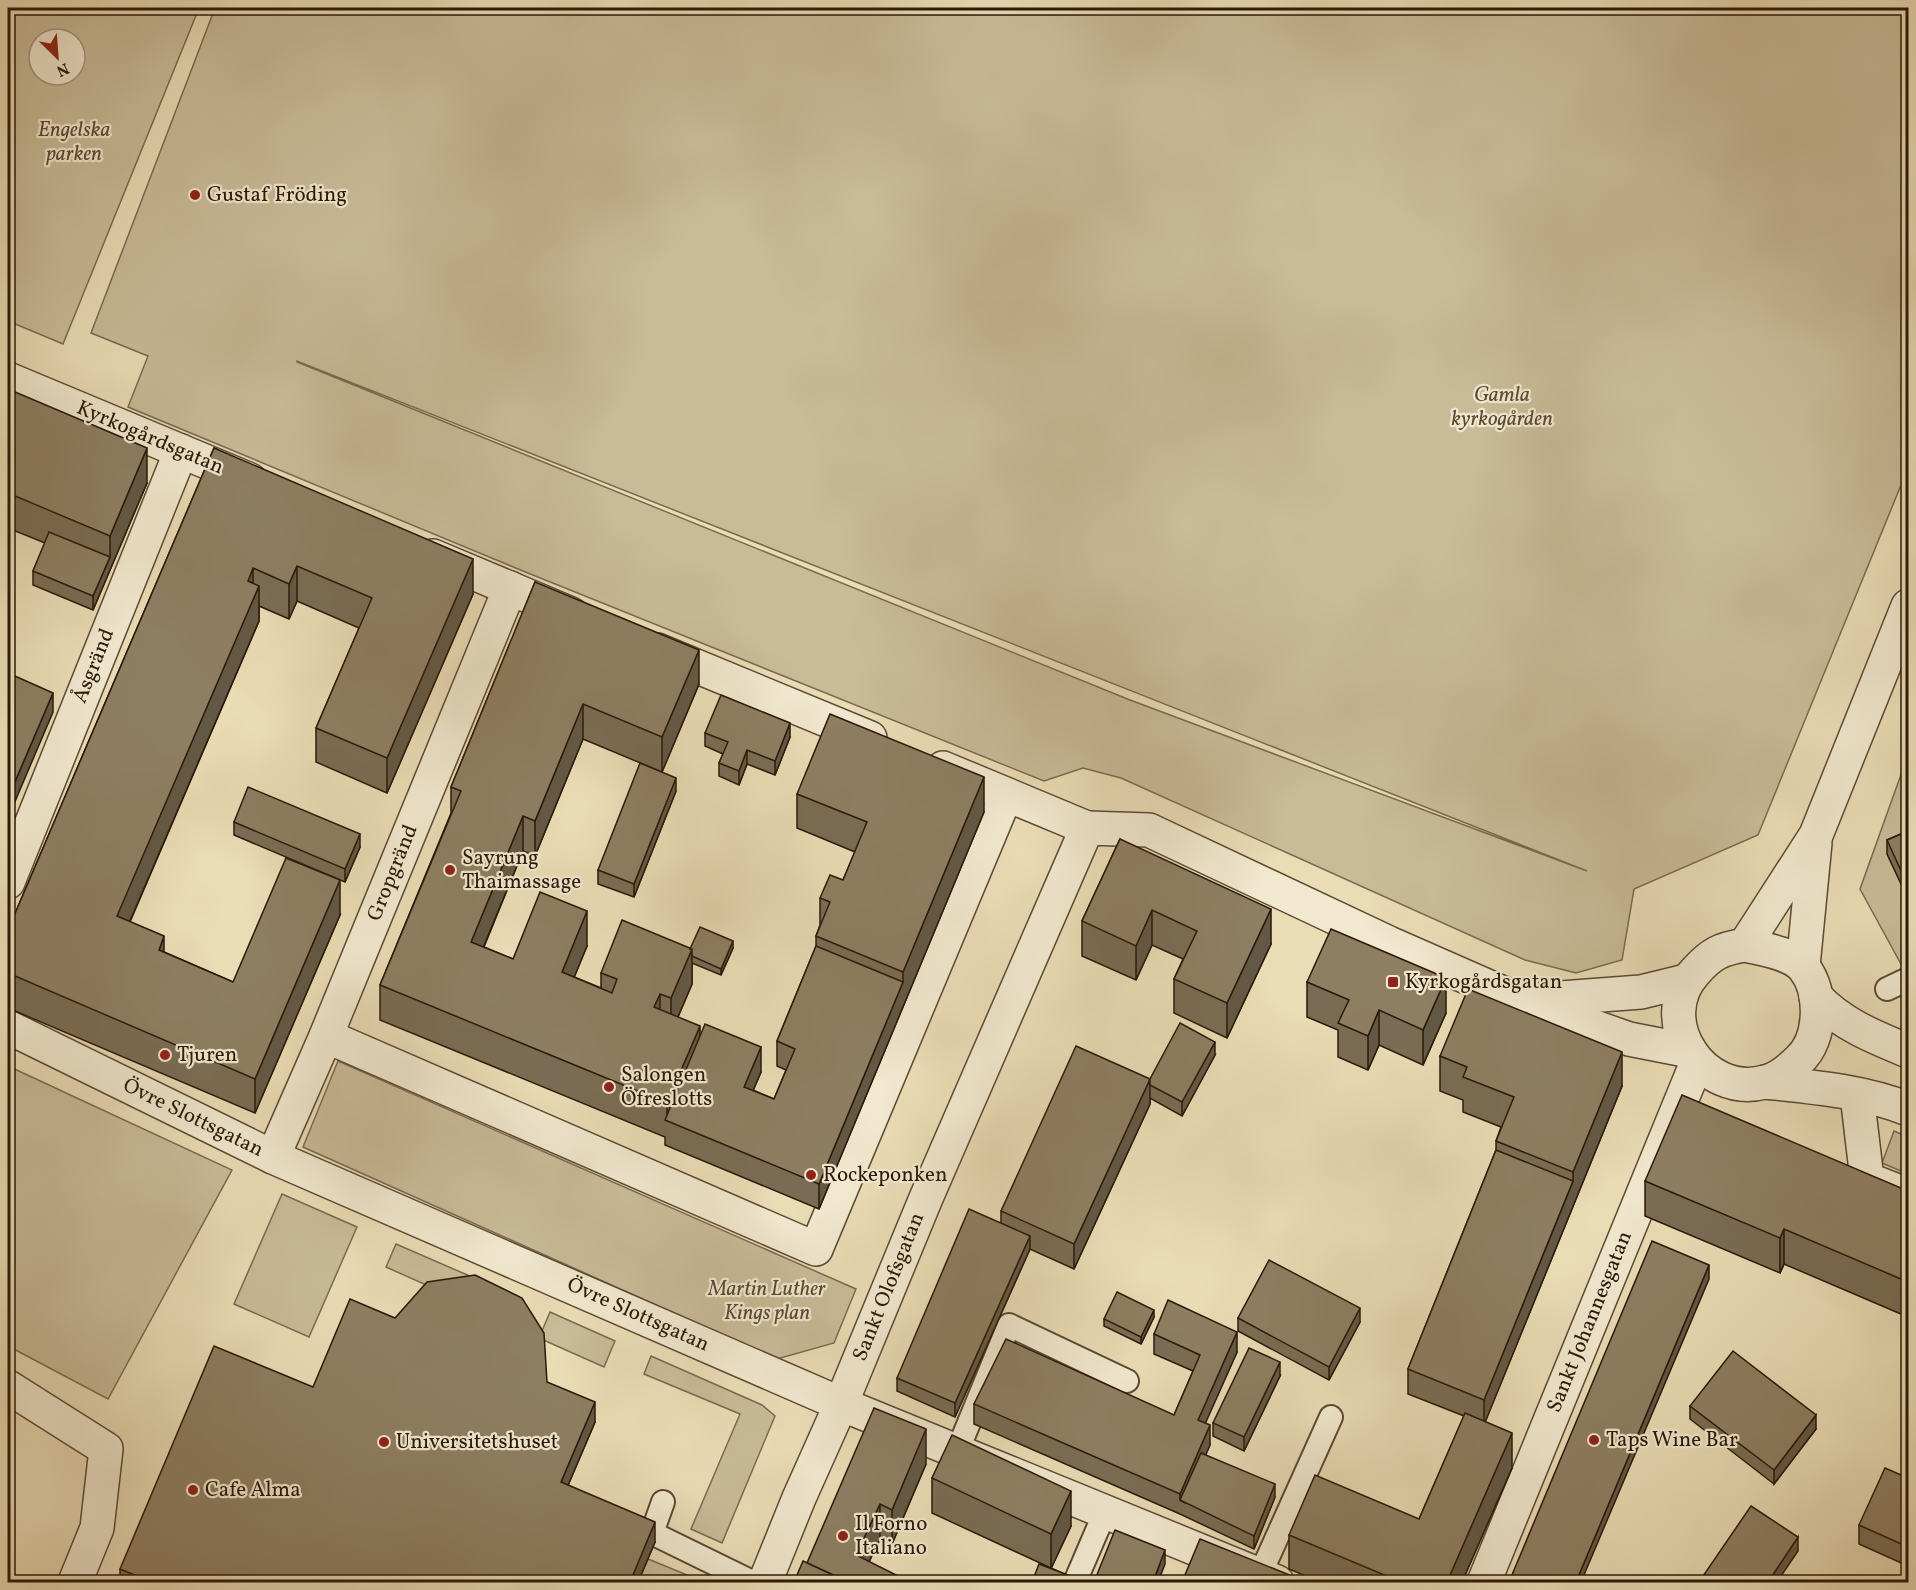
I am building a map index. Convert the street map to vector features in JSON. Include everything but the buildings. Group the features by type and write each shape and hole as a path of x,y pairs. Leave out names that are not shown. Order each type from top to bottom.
{"street":[{"name":"Kyrkogårdsgatan","path":"8,379 280,492"},
{"name":"Åsgränd","path":"8,882 181,451"},
{"path":"411,547 598,625"},
{"name":"Gropgränd","path":"273,1157 326,1036 510,588"},
{"path":"1745,945 1816,835 1908,606"},
{"path":"631,639 1087,828 1149,830 1389,943 1521,1001 1629,1039 1693,1057"},
{"path":"326,1036 816,1249 1006,795"},
{"name":"Sankt Olofsgatan","path":"765,1582 921,1209 1087,828"},
{"path":"1764,1082 1786,1072 1804,1056 1814,1037 1818,1013 1816,997 1803,966 1816,835"},
{"path":"1803,966 1776,951 1745,945 1729,948 1707,958 1686,981 1678,1001 1681,1035 1693,1057 1717,1077 1740,1084 1764,1082 1816,1087 1883,1099 1908,1109"},
{"path":"1521,1001 1641,992 1686,981"},
{"path":"1816,997 1828,1011 1859,1031 1908,1051"},
{"name":"Övre Slottsgatan","path":"8,1027 273,1157 841,1404 1105,1512 1200,1562 1268,1579"},
{"name":"Sankt Johannesgatan","path":"1484,1582 1693,1057"},
{"path":"1857,1095 1868,1179 1908,1195"},
{"path":"8,1387 106,1449 97,1528 75,1582"}],"lane":[{"path":"1887,989 1908,979"},
{"path":"957,1452 1009,1325 1127,1381"},
{"path":"1268,1579 1331,1417"},
{"path":"663,1502 652,1533 752,1582"},
{"path":"1075,1582 1105,1512"}],"green space":[{"name":"Engelska parken","path":"8,8 199,8 63,344 8,321"},
{"name":"Gamla kyrkogården","path":"215,8 1908,8 1908,468 1758,835 1634,889 1622,960 1576,973 1525,960 1121,778 1083,768 1044,781 518,569 128,407 148,356 91,333","holes":["297,361 1587,871 1130,700"]},
{"path":"1908,755 1908,977 1860,889"},
{"name":"Martin Luther Kings plan","path":"338,1061 856,1289 834,1343 777,1359 303,1147"},
{"path":"8,1066 232,1170 108,1399 8,1346"},
{"path":"1894,1131 1908,1137 1908,1174 1882,1163"},
{"path":"282,1194 357,1227 309,1337 234,1304"},
{"path":"396,1244 472,1277 462,1301 386,1267"},
{"path":"550,1312 615,1341 604,1367 539,1338"},
{"path":"651,1356 762,1405 775,1416 722,1543 691,1529 740,1414 644,1374"},
{"path":"648,1559 704,1582 638,1582"}],"place":[{"name":"Gustaf Fröding","path":"195,195"},
{"name":"Sayrung Thaimassage","path":"450,870"},
{"name":"Kyrkogårdsgatan","path":"1393,982"},
{"name":"Tjuren","path":"165,1055"},
{"name":"Salongen Öfreslotts","path":"609,1087"},
{"name":"Rockeponken","path":"811,1175"},
{"name":"Taps Wine Bar","path":"1594,1440"},
{"name":"Universitetshuset","path":"384,1442"},
{"name":"Cafe Alma","path":"193,1490"},
{"name":"Il Forno Italiano","path":"843,1536"}]}
